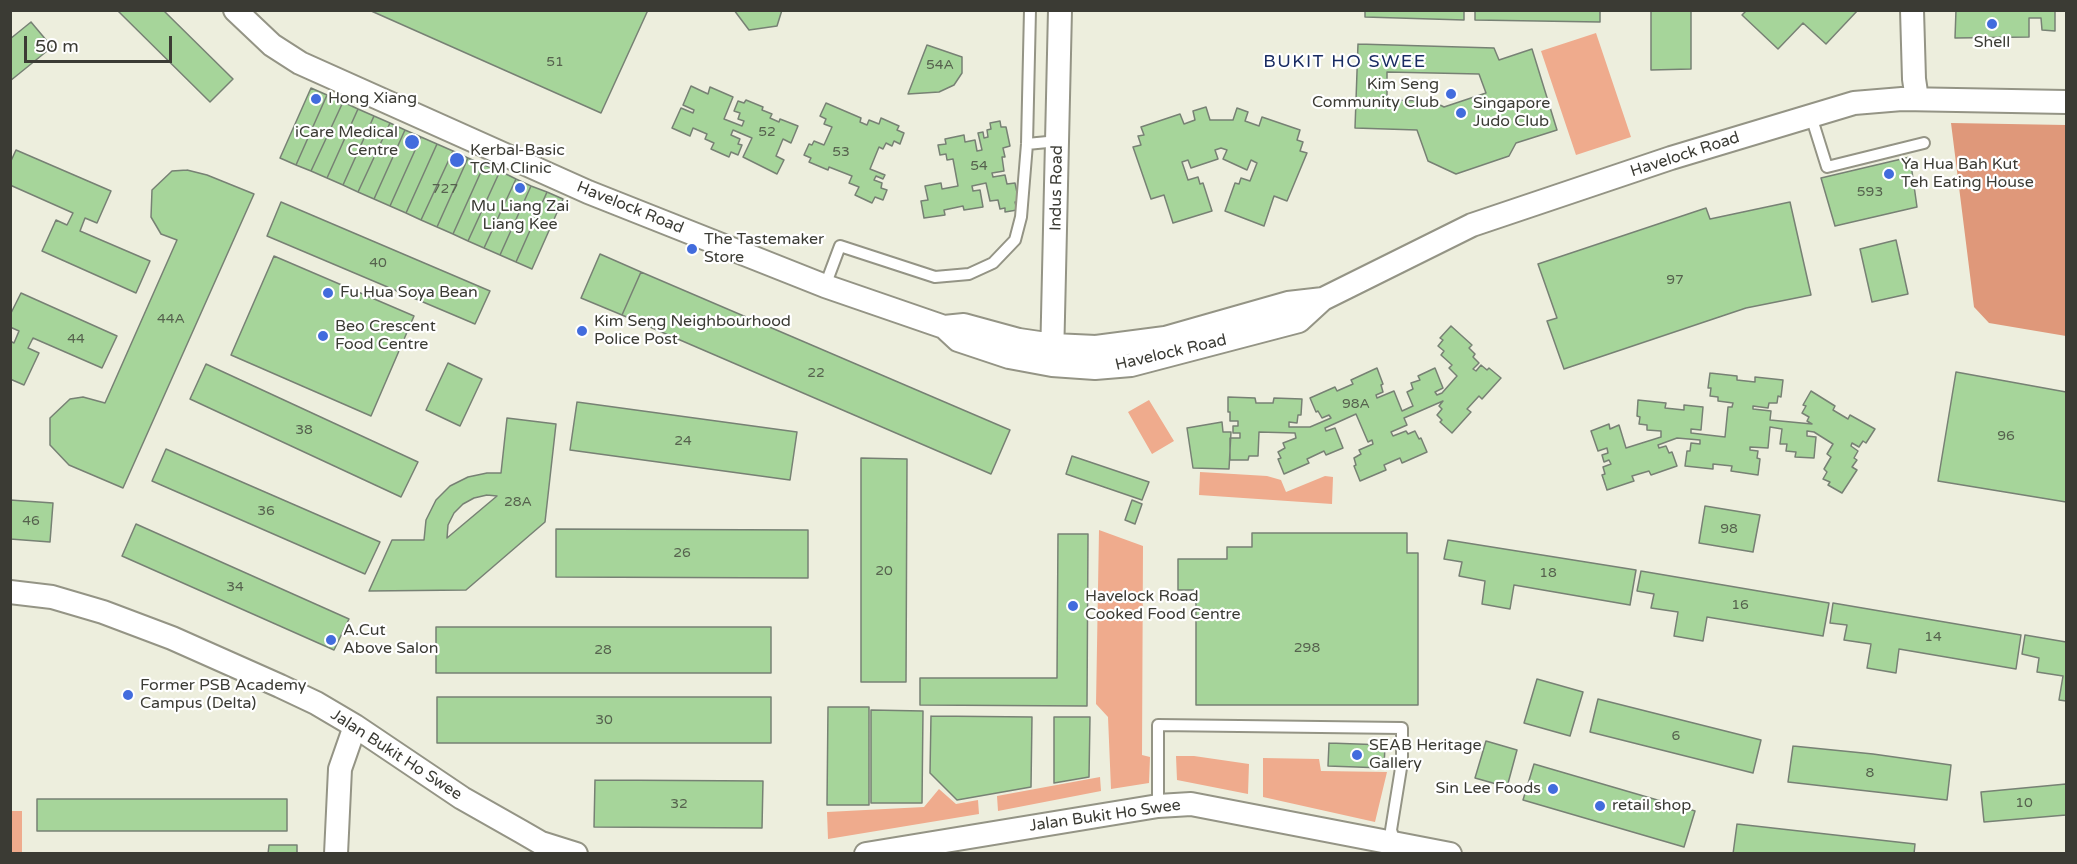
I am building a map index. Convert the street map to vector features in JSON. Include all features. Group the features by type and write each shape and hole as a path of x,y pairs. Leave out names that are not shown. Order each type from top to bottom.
{"street":[{"name":"Havelock Road","path":"235,10 272,45 300,63 588,192 825,286 944,327 964,325 1019,340 1052,355 1165,338 1288,303 1323,298 1472,225 1671,158 1854,103 1917,99 2067,102"},
{"name":"Indus Road","path":"1052,355 1060,10"},
{"path":"1912,10 1914,80 1917,99"},
{"name":"Jalan Bukit Ho Swee","path":"10,592 39,594 63,600 143,627 280,686 316,703 355,726 462,798 541,843 576,854"},
{"path":"336,854 340,769 355,726"},
{"name":"Jalan Bukit Ho Swee","path":"866,854 949,847 995,833 1158,806 1191,804 1450,854"}],"lane":[{"path":"825,286 840,246 935,276 969,274 993,263 1016,240 1021,217 1027,144 1030,10"},
{"path":"1811,116 1827,166 1924,143"},
{"path":"1027,144 1058,141"},
{"path":"1158,806 1158,725 1402,728 1402,762 1390,830 1396,844"}],"shaded area":[{"path":"1596,33 1631,137 1576,155 1541,51"},
{"path":"1951,123 2066,125 2066,336 1989,323 1974,307"},
{"path":"1149,400 1174,441 1152,454 1128,412"},
{"path":"1200,472 1267,476 1281,480 1286,492 1325,476 1333,477 1332,504 1199,495"},
{"path":"1099,530 1143,546 1142,755 1150,757 1149,783 1111,789 1108,717 1096,704"},
{"path":"1176,756 1194,756 1249,764 1248,794 1177,780"},
{"path":"1263,758 1319,759 1321,771 1387,772 1375,822 1263,797"},
{"path":"1100,777 1101,791 998,811 997,796"},
{"path":"939,789 956,804 978,800 979,814 828,839 827,812 924,807"},
{"path":"11,811 22,811 22,853 11,853"}],"building":[{"path":"117,10 163,10 233,79 210,102"},
{"path":"369,10 648,10 601,113"},
{"path":"734,10 782,10 777,26 749,30"},
{"path":"1365,10 1464,10 1464,20 1365,17"},
{"path":"1475,10 1600,10 1600,22 1475,20"},
{"path":"1651,10 1691,10 1691,69 1651,70"},
{"path":"1747,10 1858,10 1826,44 1803,23 1778,49 1742,15"},
{"name":"Shell","path":"1956,10 2055,10 2055,31 2042,30 2041,18 2029,18 2029,37 1955,38"},
{"path":"31,22 52,47 10,81 10,39"},
{"path":"1358,44 1494,48 1499,60 1532,49 1557,130 1516,143 1509,156 1456,174 1428,161 1417,130 1355,128","holes":["1387,72 1479,74 1486,93 1444,107 1432,101 1387,100"]},
{"path":"927,45 962,57 962,73 954,85 939,92 908,94"},
{"path":"691,86 708,94 710,87 733,97 724,119 742,126 744,121 738,119 740,113 734,111 738,101 744,103 746,100 763,107 762,110 772,114 770,118 798,126 791,143 783,139 776,156 784,160 777,174 743,157 752,138 733,130 731,135 740,139 738,144 742,145 738,155 731,152 729,157 711,149 714,143 705,139 707,134 693,128 690,136 672,128 681,108 693,113 694,110 683,105"},
{"path":"311,88 327,95 296,165 280,158"},
{"path":"327,95 343,102 311,171 296,165"},
{"path":"343,102 358,109 327,178 311,171"},
{"path":"826,103 861,118 860,122 867,125 869,120 879,124 881,118 899,126 897,130 904,133 900,144 894,141 892,146 886,143 883,149 879,147 870,169 885,175 883,179 876,176 874,180 882,183 881,188 887,190 883,200 875,197 872,203 855,195 859,187 849,183 852,176 809,162 811,158 804,155 809,144 812,145 814,141 824,145 832,127 824,124 826,119 820,116"},
{"path":"1206,107 1210,120 1233,120 1237,108 1248,112 1245,121 1259,126 1262,117 1300,130 1297,140 1303,142 1300,151 1307,153 1287,201 1274,196 1264,226 1225,211 1235,183 1239,184 1241,178 1250,181 1257,163 1251,160 1247,170 1223,159 1227,150 1221,148 1215,150 1218,159 1191,168 1188,160 1182,162 1188,180 1198,177 1200,184 1203,183 1212,211 1173,223 1164,195 1151,199 1133,147 1141,145 1138,136 1144,135 1141,127 1180,114 1184,124 1195,120 1193,111"},
{"path":"358,109 374,116 343,185 327,178"},
{"path":"374,116 390,123 358,192 343,185"},
{"path":"1000,121 1001,127 1006,127 1010,146 1003,148 1004,171 992,173 993,177 1005,175 1007,184 1015,183 1019,202 1015,202 1017,210 1005,212 1005,208 1000,209 998,200 990,201 986,183 972,186 973,191 980,190 983,207 964,210 963,206 944,210 945,215 924,218 921,201 928,200 925,186 941,183 942,189 958,186 953,159 947,160 946,154 940,155 938,145 946,144 945,139 964,135 965,142 975,140 977,151 982,150 978,133 983,132 984,138 988,137 987,130 991,129 990,123"},
{"path":"390,123 405,130 374,199 358,192"},
{"path":"405,130 421,137 390,206 374,199"},
{"path":"421,137 437,144 406,213 390,206"},
{"path":"437,144 453,151 421,220 406,213"},
{"path":"16,150 111,191 97,223 85,218 80,231 150,261 136,293 42,251 56,220 67,225 73,213 10,185 10,163"},
{"path":"453,151 468,158 437,227 421,220"},
{"path":"1910,157 1917,207 1835,226 1821,178"},
{"path":"468,158 484,165 453,234 437,227"},
{"path":"484,165 500,171 468,241 453,234"},
{"path":"187,170 207,175 254,194 123,488 69,465 50,445 50,418 70,399 83,397 105,403 177,240 161,234 151,217 152,190 172,171"},
{"path":"500,171 516,179 484,248 468,241"},
{"path":"516,179 531,186 500,255 484,248"},
{"path":"531,186 547,192 516,262 500,255"},
{"path":"547,192 563,199 532,269 516,262"},
{"path":"281,202 490,291 475,324 267,236"},
{"path":"1790,202 1811,295 1746,308 1564,369 1547,321 1557,318 1538,264 1706,208 1710,219"},
{"path":"1896,240 1908,294 1872,302 1860,249"},
{"path":"600,254 641,272 622,315 581,298"},
{"name":"Beo Crescent Food Centre","path":"274,256 414,316 371,416 231,355"},
{"path":"641,272 1010,430 991,474 622,315"},
{"path":"21,293 117,336 102,368 33,338 28,348 39,353 24,385 10,379 10,341 14,343 19,331 10,327 10,315"},
{"path":"1451,326 1472,345 1469,348 1479,363 1473,369 1476,371 1481,365 1487,370 1489,368 1501,378 1482,399 1479,396 1467,409 1471,412 1452,433 1440,422 1442,420 1437,415 1442,409 1439,406 1443,401 1404,418 1407,425 1391,432 1393,436 1406,431 1408,434 1415,431 1427,452 1402,463 1400,458 1384,465 1386,470 1360,481 1354,466 1356,465 1354,458 1361,454 1359,450 1373,444 1372,440 1368,442 1356,414 1325,428 1326,431 1335,428 1343,448 1326,455 1324,451 1307,459 1309,463 1284,474 1278,459 1281,458 1278,452 1285,448 1283,443 1296,438 1295,433 1259,432 1258,456 1249,456 1248,460 1230,460 1230,438 1240,438 1240,433 1233,433 1233,426 1238,426 1238,421 1230,421 1228,397 1255,398 1256,403 1273,403 1274,398 1302,399 1301,415 1298,415 1297,423 1289,422 1289,427 1310,427 1331,418 1329,415 1322,418 1318,411 1316,412 1310,398 1335,387 1337,391 1353,384 1351,380 1377,368 1383,384 1381,385 1383,392 1376,395 1377,398 1394,391 1402,411 1413,406 1407,392 1413,389 1411,383 1420,380 1418,376 1435,368 1443,388 1435,392 1437,395 1442,393 1457,376 1449,368 1452,365 1441,355 1444,351 1438,346 1443,340 1440,338"},
{"path":"448,363 482,379 460,426 426,410"},
{"path":"206,364 418,462 401,497 190,399"},
{"path":"1956,372 2066,392 2066,502 1938,481"},
{"path":"1710,373 1737,376 1737,380 1755,382 1755,377 1783,380 1781,397 1778,396 1777,403 1769,403 1768,408 1753,406 1753,409 1771,411 1770,420 1812,424 1807,421 1809,417 1802,413 1806,406 1803,405 1811,391 1835,406 1833,410 1848,419 1850,415 1875,429 1866,443 1863,441 1859,447 1852,443 1851,446 1858,451 1854,458 1857,460 1852,467 1857,470 1842,493 1828,485 1830,482 1823,479 1827,472 1824,469 1831,457 1827,454 1833,444 1814,432 1807,431 1807,436 1816,437 1814,458 1795,457 1796,452 1786,451 1787,444 1780,444 1782,429 1770,427 1768,448 1750,447 1750,450 1758,451 1757,458 1760,459 1758,475 1731,471 1732,466 1713,464 1713,469 1685,466 1687,451 1690,451 1691,443 1700,444 1700,440 1677,438 1658,445 1659,448 1666,446 1669,453 1672,452 1677,466 1651,475 1649,471 1632,476 1634,481 1607,490 1602,475 1605,474 1603,467 1611,464 1609,460 1604,462 1602,455 1608,453 1607,448 1598,451 1591,431 1609,424 1610,429 1619,425 1626,448 1661,437 1661,431 1647,430 1647,425 1639,424 1638,400 1666,403 1665,408 1684,410 1684,405 1703,407 1701,430 1691,429 1691,433 1725,437 1728,407 1732,407 1733,403 1718,401 1718,397 1710,396 1711,388 1708,388"},
{"path":"577,402 797,432 790,480 570,450"},
{"path":"507,418 556,424 545,522 466,590 369,591 392,540 424,540 426,520 436,500 450,486 468,477 501,473","holes":["487,495 497,496 447,538 448,525 454,513 463,504 474,498"]},
{"path":"1222,422 1223,432 1231,432 1229,469 1193,468 1187,428"},
{"path":"166,449 380,542 365,574 152,481"},
{"path":"1072,456 1149,482 1142,500 1066,474"},
{"path":"861,458 907,459 906,682 861,682"},
{"path":"10,500 53,503 50,542 10,539"},
{"path":"1132,500 1142,504 1135,524 1125,520"},
{"path":"1705,506 1760,515 1753,552 1699,543"},
{"path":"136,524 349,619 334,650 122,556"},
{"path":"556,529 808,530 808,578 556,577"},
{"path":"1252,533 1407,533 1407,553 1418,553 1418,705 1196,705 1196,590 1178,590 1178,559 1227,559 1227,547 1252,547"},
{"name":"Havelock Road Cooked Food Centre","path":"1058,534 1088,534 1087,706 920,705 920,678 1057,678"},
{"path":"1448,540 1636,570 1630,605 1514,585 1510,609 1482,604 1485,581 1459,576 1462,562 1444,559"},
{"path":"1641,571 1829,603 1823,636 1707,617 1703,641 1674,636 1678,612 1651,608 1654,594 1637,591"},
{"path":"1833,603 2021,635 2016,669 1899,649 1896,673 1867,668 1871,644 1844,640 1847,625 1830,623"},
{"path":"436,627 771,627 771,673 436,673"},
{"path":"2025,635 2066,642 2066,701 2059,700 2063,676 2037,672 2039,658 2022,654"},
{"path":"1537,679 1583,692 1570,736 1524,723"},
{"path":"437,697 771,697 771,743 437,743"},
{"path":"1598,699 1761,740 1753,773 1590,732"},
{"path":"828,707 869,707 869,805 827,805"},
{"path":"871,710 923,711 922,803 871,803"},
{"path":"931,716 1032,717 1031,787 957,800 930,773"},
{"path":"1054,717 1090,717 1089,777 1054,783"},
{"path":"1486,741 1517,750 1507,787 1475,778"},
{"name":"SEAB Heritage Gallery","path":"1329,743 1385,745 1384,768 1328,766"},
{"path":"1793,746 1951,765 1947,800 1788,782"},
{"path":"1534,764 1695,811 1684,847 1523,800"},
{"path":"595,780 763,781 762,828 594,827"},
{"path":"2066,784 2066,815 1984,822 1981,792"},
{"path":"37,799 287,799 287,831 37,831"},
{"path":"1737,824 1915,844 1914,854 1733,854"},
{"path":"269,845 297,845 297,854 268,854"}],"place":[{"name":"Shell","path":"1992,24"},
{"name":"Kim Seng Community Club","path":"1451,94"},
{"name":"Hong Xiang","path":"316,99"},
{"name":"Singapore Judo Club","path":"1461,113"},
{"name":"iCare Medical Centre","path":"412,142"},
{"name":"Kerbal-Basic TCM Clinic","path":"457,160"},
{"name":"Ya Hua Bah Kut Teh Eating House","path":"1889,174"},
{"name":"Mu Liang Zai Liang Kee","path":"520,188"},
{"name":"The Tastemaker Store","path":"692,249"},
{"name":"Fu Hua Soya Bean","path":"328,293"},
{"name":"Kim Seng Neighbourhood Police Post","path":"582,331"},
{"name":"Beo Crescent Food Centre","path":"323,336"},
{"name":"Havelock Road Cooked Food Centre","path":"1073,606"},
{"name":"A.Cut Above Salon","path":"331,640"},
{"name":"Former PSB Academy Campus (Delta)","path":"128,695"},
{"name":"SEAB Heritage Gallery","path":"1357,755"},
{"name":"Sin Lee Foods","path":"1553,789"},
{"name":"retail shop","path":"1600,806"}],"district":[{"name":"BUKIT HO SWEE","path":"1345,62"}]}
